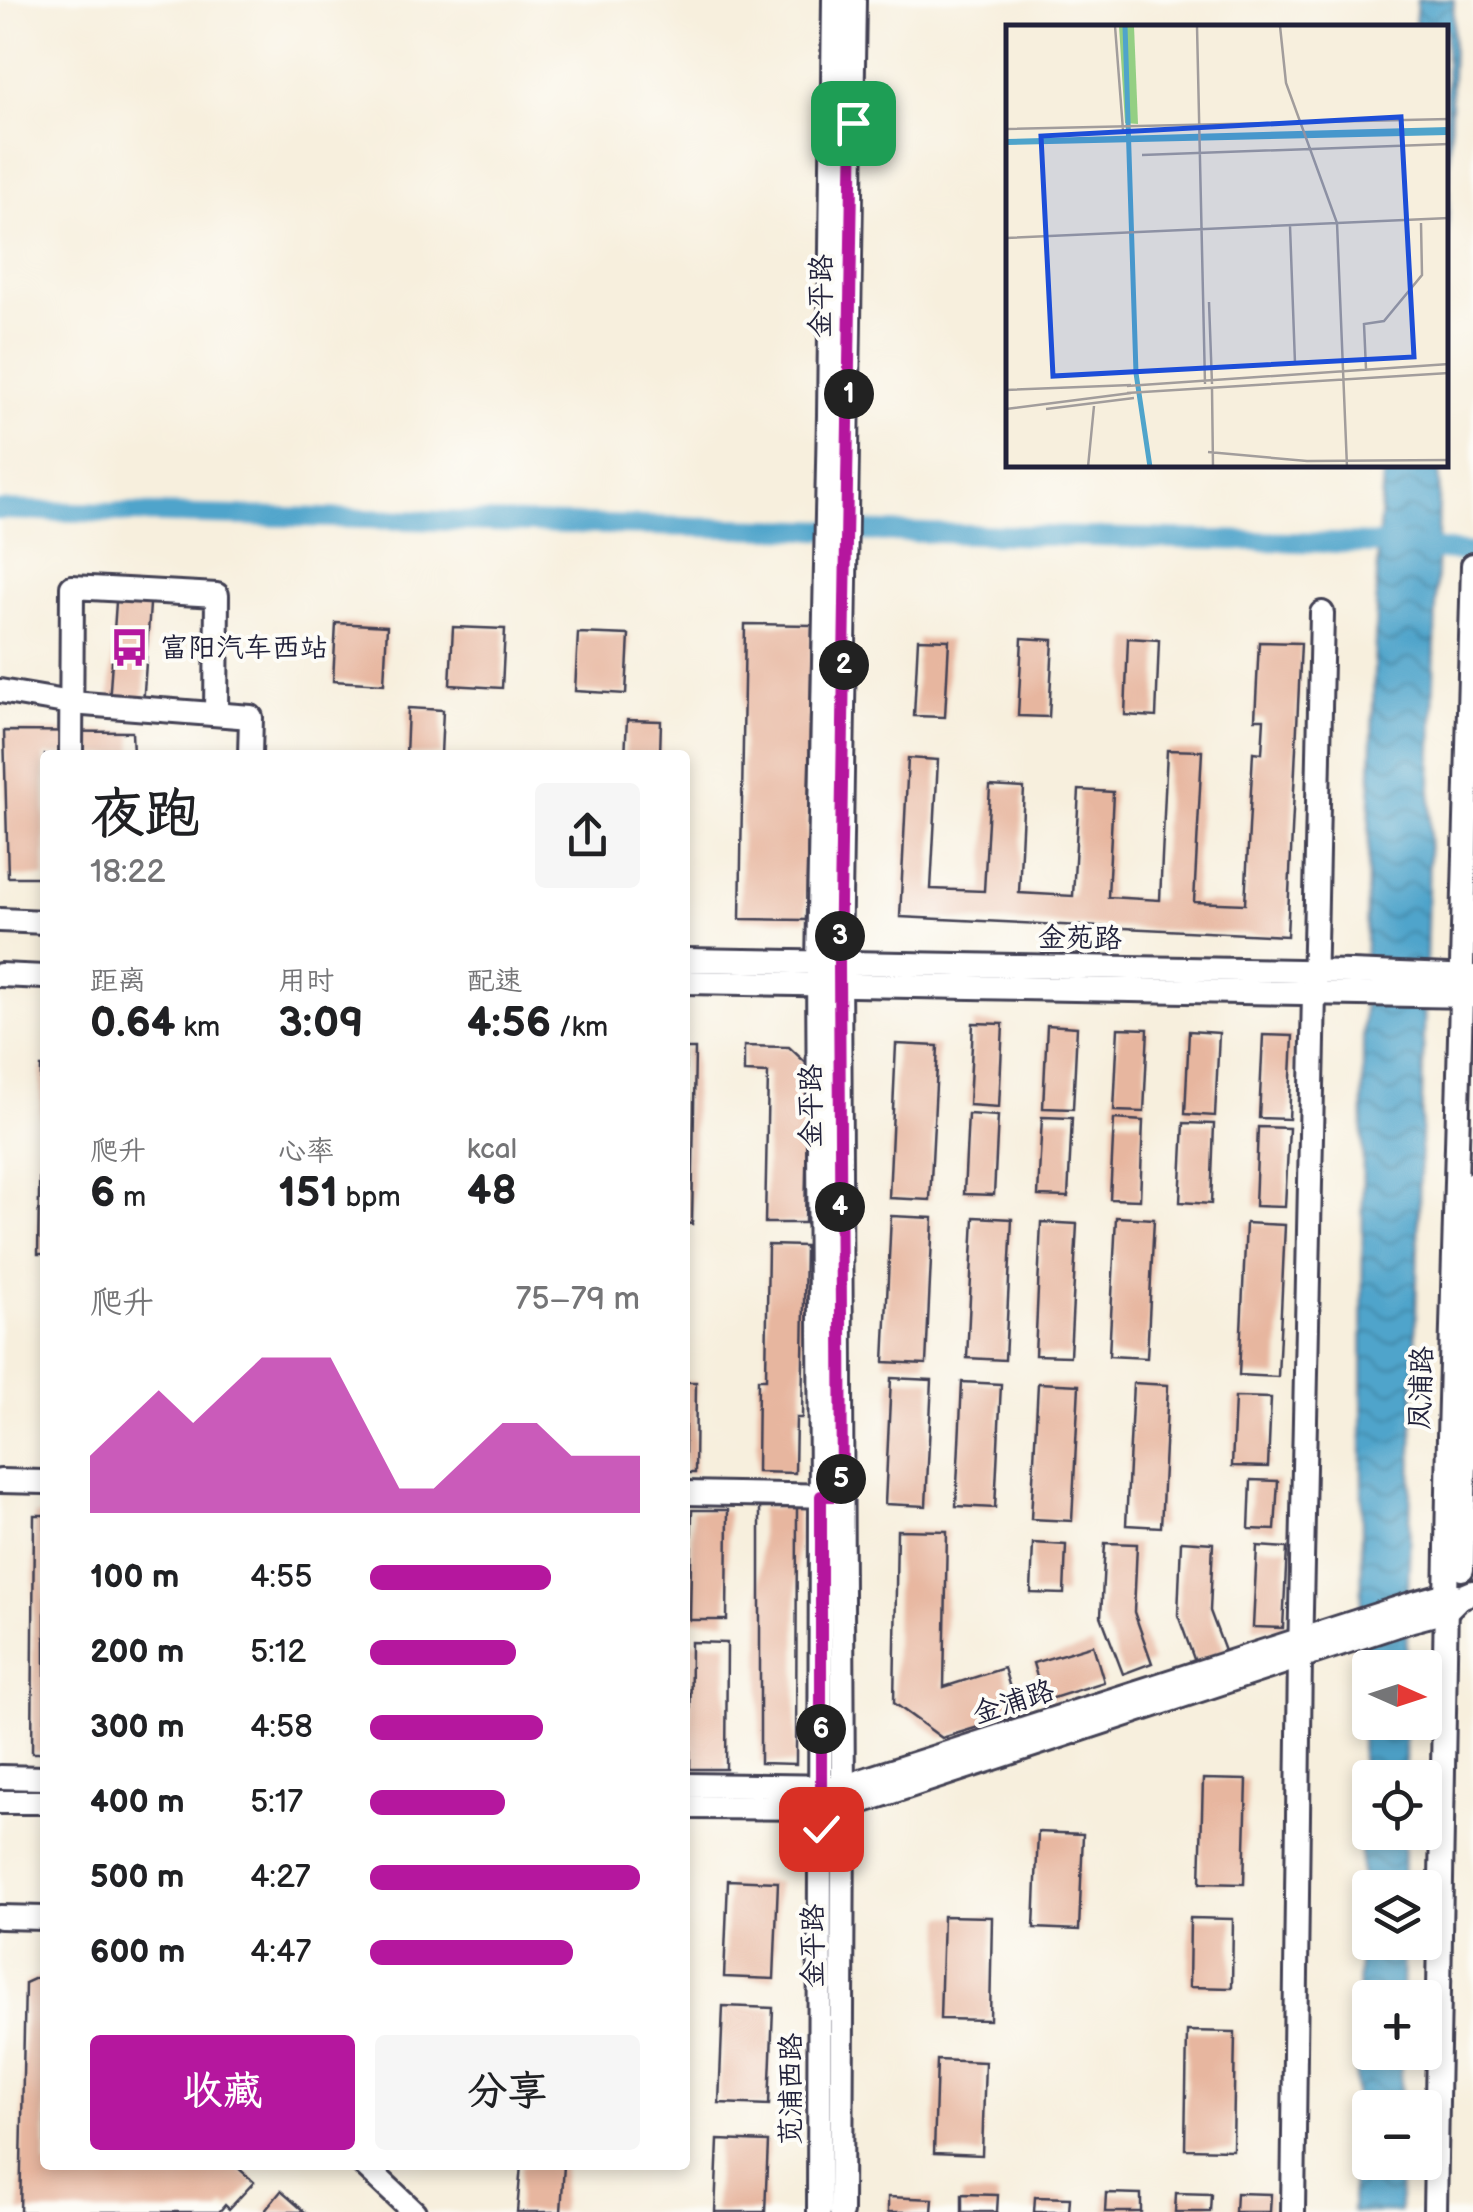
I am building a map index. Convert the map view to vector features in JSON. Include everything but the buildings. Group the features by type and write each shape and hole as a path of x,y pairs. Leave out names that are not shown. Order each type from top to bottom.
{"street":[{"path":"834,0 837,491"},
{"name":"金平路","path":"828,974 837,491 854,0"},
{"name":"凤浦路","path":"1451,2212 1456,1598 1473,567"},
{"name":"金平路","path":"835,570 823,622 832,1798 842,2212"},
{"path":"71,750 72,586 217,595 216,714"},
{"path":"1293,2212 1300,1648 1322,613"},
{"path":"0,691 71,703 251,717 250,750"},
{"path":"0,920 40,922"},
{"path":"690,960 828,974"},
{"path":"690,982 828,974 1467,986"},
{"path":"0,976 40,977"},
{"name":"凤浦路","path":"1436,2212 1473,1183"},
{"path":"0,1481 40,1482"},
{"path":"690,1493 831,1496"},
{"name":"金浦路","path":"690,1806 832,1798 1456,1598"},
{"path":"0,1777 40,1778"},
{"name":"金浦路","path":"690,1785 832,1798"},
{"name":"苋浦西路","path":"819,2212 832,1798"},
{"path":"0,1802 40,1802"},
{"path":"0,1917 40,1918"},
{"path":"369,2170 414,2212"}],"water":[{"path":"1417,0 1454,0 1448,212 1448,25 1415,25"},
{"path":"1384,468 1440,468 1406,1650 1362,1650 1363,1034"},
{"path":"1361,1740 1405,1740 1405,1760 1361,1760"},
{"path":"1361,1850 1404,1850 1403,1870 1361,1870"},
{"path":"1359,1960 1403,1960 1402,1980 1358,1980"},
{"path":"1356,2070 1401,2070 1401,2090 1355,2090"},
{"path":"1353,2180 1400,2180 1400,2212 1352,2212"}],"waterway":[{"path":"0,510 1378,544 1473,553"}],"place":[{"name":"富阳汽车西站","path":"130,647"}],"route":[{"path":"821,1829 821,1496 842,1496 839,963 853,123"}]}
